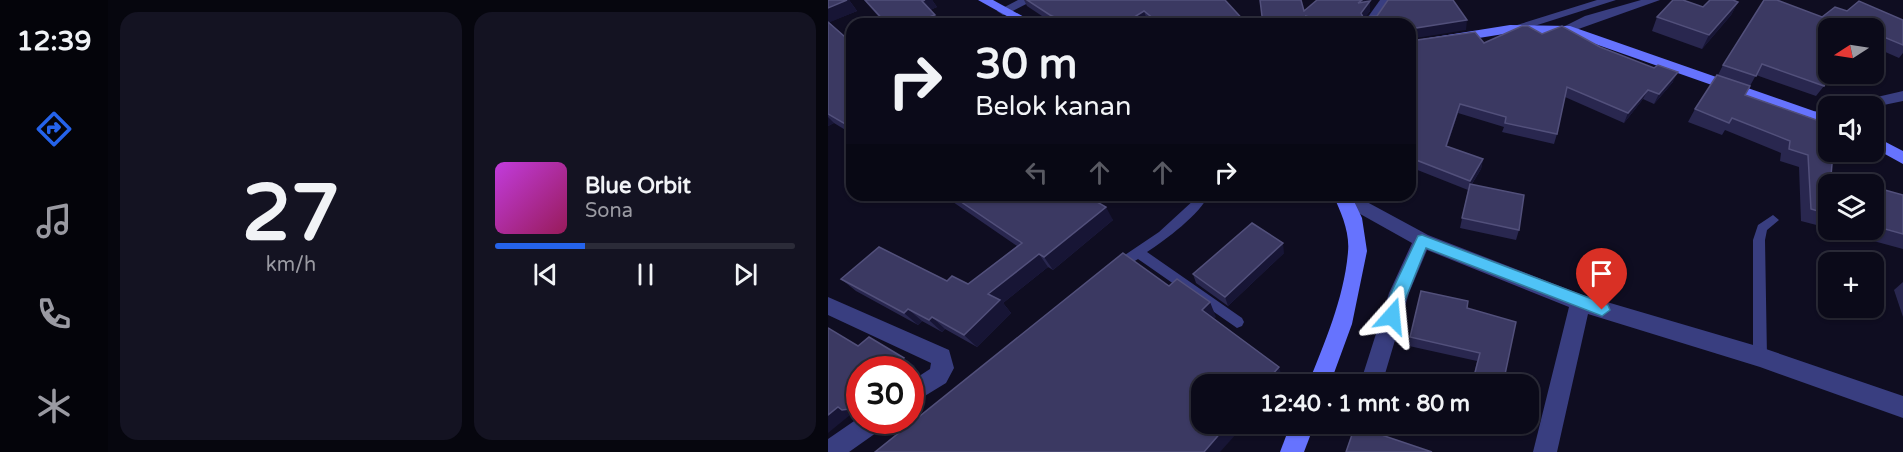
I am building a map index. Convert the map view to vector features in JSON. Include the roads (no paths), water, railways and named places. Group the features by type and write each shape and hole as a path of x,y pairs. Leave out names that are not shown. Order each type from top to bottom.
{"street":[{"path":"984,0 1009,18 1028,0"},
{"path":"1373,18 1386,0"},
{"path":"1416,44 1510,28 1610,0"},
{"path":"1565,29 1589,19 1654,0"},
{"path":"1510,28 1565,29 1818,114"},
{"path":"1884,100 1903,96"},
{"path":"1884,146 1899,154"},
{"path":"1322,374 1342,324 1358,251 1353,218 1345,201"},
{"path":"1352,201 1422,240 1580,303 1760,357 1903,407"},
{"path":"1374,374 1398,293 1422,240"},
{"path":"1545,452 1557,409 1580,303"},
{"path":"828,306 940,357 943,368 938,376 924,386"},
{"path":"829,452 855,434"},
{"path":"1292,452 1299,434"}],"lane":[{"path":"1104,274 1139,253 1200,201"},
{"path":"1760,357 1759,240 1762,228 1773,220"},
{"path":"1139,253 1238,322"}]}
